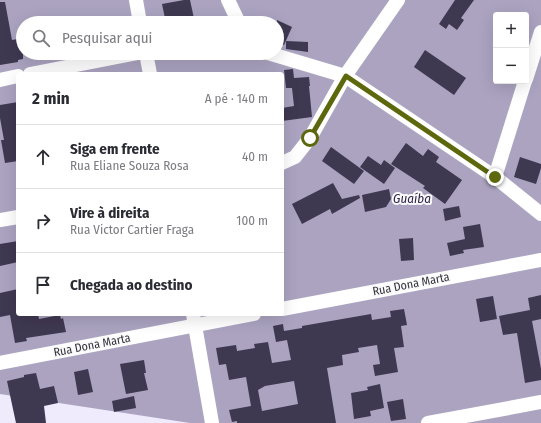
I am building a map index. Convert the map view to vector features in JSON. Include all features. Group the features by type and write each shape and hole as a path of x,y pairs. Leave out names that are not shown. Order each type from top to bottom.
{"street":[{"path":"136,0 139,16"},
{"path":"228,0 236,16"},
{"path":"284,162 295,157 310,138 346,76 398,0"},
{"path":"529,70 541,32"},
{"path":"284,58 346,76 495,177 541,214"},
{"path":"40,72 102,60"},
{"path":"147,60 150,72"},
{"path":"0,80 16,76"},
{"path":"495,177 525,84"},
{"path":"0,220 16,217"},
{"name":"Rua Dona Marta","path":"284,309 541,260"},
{"name":"Rua Dona Marta","path":"0,363 194,320 234,316"},
{"path":"194,320 212,423"},
{"path":"428,423 541,402"}],"water":[{"name":"Guaíba","path":"0,0 541,0 541,423 190,423 0,394"}],"building":[{"path":"190,0 193,16 165,16 162,4"},
{"path":"455,0 474,0 461,18 464,20 457,30 449,24 446,29 439,24"},
{"path":"0,2 5,2 12,40 16,39 16,60 18,60 18,62 0,65"},
{"path":"284,23 292,27 284,45"},
{"path":"286,41 308,42 308,52 286,49"},
{"path":"425,50 466,78 454,95 414,67"},
{"path":"293,69 294,78 309,77 312,117 284,121 284,108 294,106 292,88 286,88 284,70"},
{"path":"16,102 16,161 5,163 1,140 4,140 0,118 0,105"},
{"path":"406,143 423,156 428,149 439,157 436,162 462,180 445,204 423,188 425,186 391,164"},
{"path":"331,147 364,171 354,184 322,161"},
{"path":"368,156 381,165 384,160 395,168 384,184 360,167"},
{"path":"520,157 541,164 536,184 514,177"},
{"path":"333,183 342,199 359,195 360,198 332,214 330,209 302,224 292,204"},
{"path":"389,189 391,199 386,207 365,212 362,195"},
{"path":"459,206 461,217 445,221 443,209"},
{"path":"480,224 484,247 463,250 464,253 450,256 447,243 465,239 463,227"},
{"path":"413,238 414,260 401,261 399,239"},
{"path":"16,241 16,262 0,266 0,244"},
{"path":"16,289 16,316 38,316 39,319 60,316 61,319 63,318 66,332 26,338 27,341 15,343 10,315 0,317 0,293"},
{"path":"541,295 541,319 532,321 541,369 541,380 525,383 517,333 503,335 499,316 530,310 528,298"},
{"path":"493,296 497,319 480,322 476,299"},
{"path":"404,309 407,325 401,326 404,347 394,348 398,372 375,376 373,365 380,364 377,345 358,348 359,352 342,355 343,365 327,368 336,423 232,422 229,410 251,406 246,377 229,380 226,364 219,365 216,348 236,345 237,351 255,348 254,344 268,342 272,363 291,360 287,340 276,342 273,326 283,324 284,331 302,328 302,326 371,314 372,320 391,317 390,311","holes":["294,381 298,404 262,411 258,390 265,386"]},
{"path":"144,360 146,373 144,373 148,390 126,394 120,364"},
{"path":"88,369 93,392 78,395 74,372"},
{"path":"36,373 40,389 54,386 58,403 44,406 46,423 16,423 7,381 24,377 24,375"},
{"path":"380,384 384,408 370,411 371,416 354,419 351,393 368,390 367,387"},
{"path":"134,396 136,408 114,412 112,401"},
{"path":"403,399 406,419 391,421 387,402"}],"route":[{"path":"310,138 346,76 495,177"}]}
